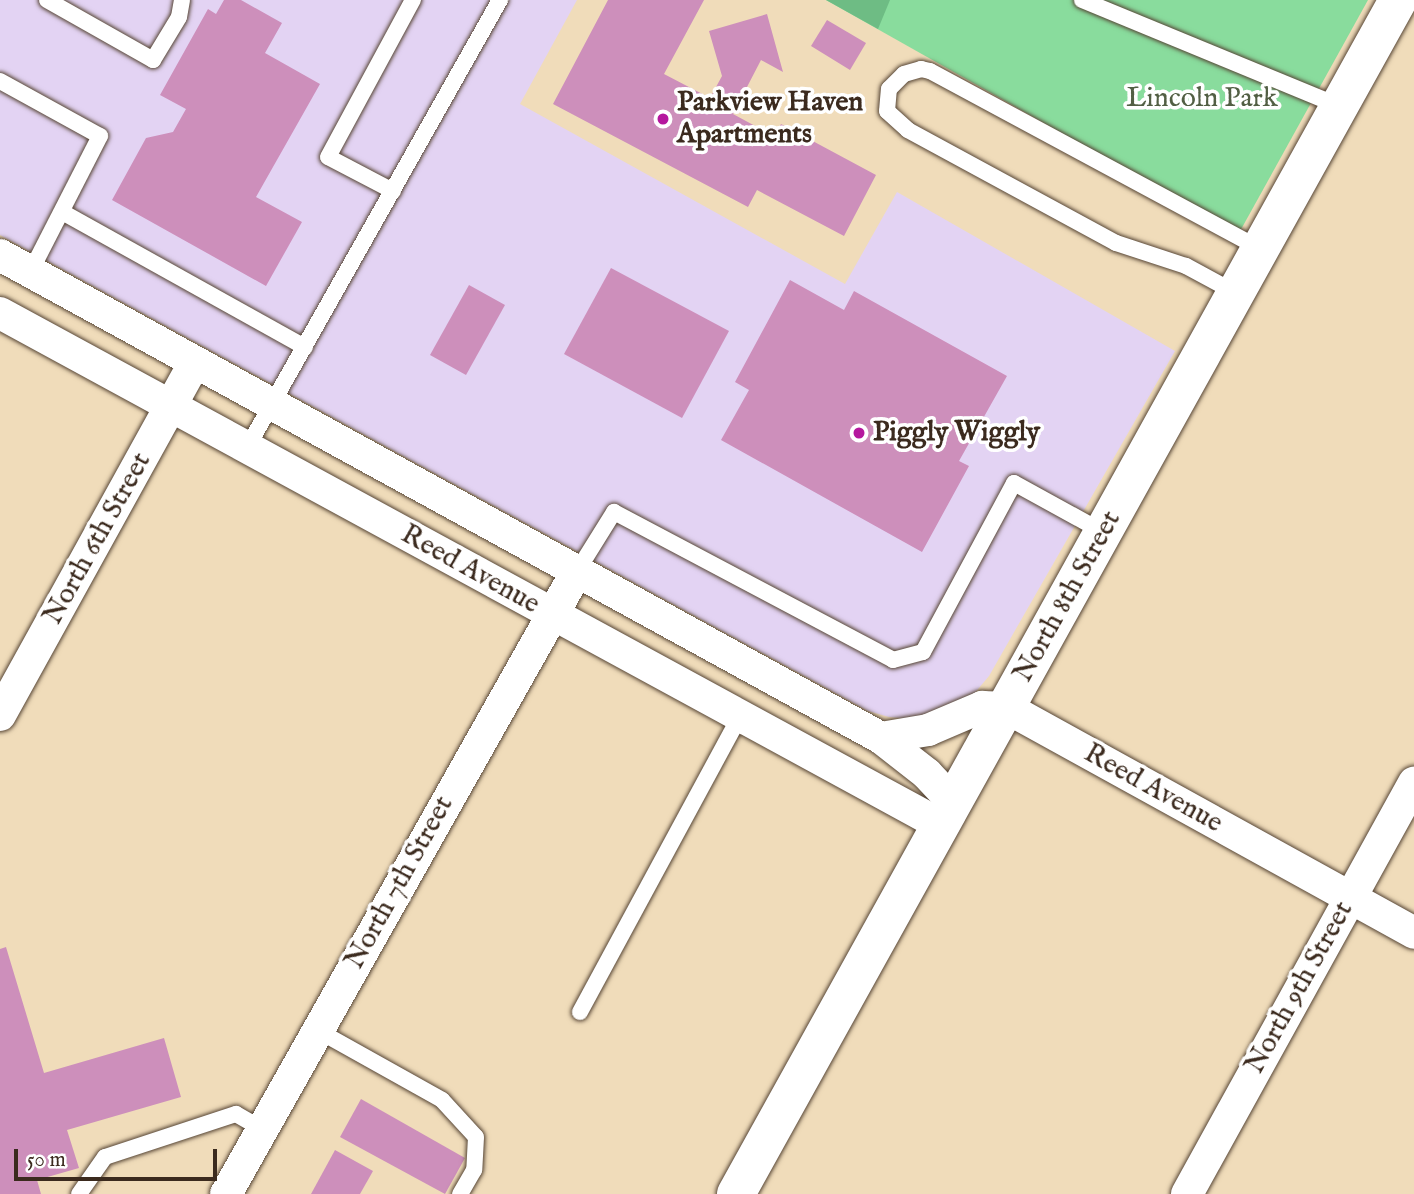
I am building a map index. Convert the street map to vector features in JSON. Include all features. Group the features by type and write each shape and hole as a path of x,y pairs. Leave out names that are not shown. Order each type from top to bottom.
{"street":[{"name":"North 8th Street","path":"736,1194 1398,0"},
{"name":"Reed Avenue","path":"0,255 881,738 927,774 947,814"},
{"name":"Reed Avenue","path":"0,313 740,716 947,814"},
{"name":"North 6th Street","path":"0,716 195,362"},
{"name":"North 7th Street","path":"226,1194 576,573"},
{"path":"881,738 928,730 982,707 1007,708"},
{"name":"Reed Avenue","path":"1007,708 1414,933"},
{"name":"North 9th Street","path":"1187,1194 1414,782"}],"lane":[{"path":"47,0 153,60 179,17 182,0"},
{"path":"393,191 328,157 413,0"},
{"path":"247,449 500,0"},
{"path":"1083,0 1339,106"},
{"path":"1236,293 1186,266 1116,243 908,130 887,111 889,89 904,74 921,69 930,71 1260,249"},
{"path":"0,81 100,136 31,271"},
{"path":"62,212 305,347"},
{"path":"576,573 614,512 893,660 923,652 1014,483 1103,533"},
{"path":"580,1012 740,716"},
{"path":"317,1030 442,1100 476,1136 474,1170 460,1194"},
{"path":"79,1194 106,1157 236,1114 262,1129"}],"shaded area":[{"path":"0,0 577,0 520,104 845,284 897,192 1175,351 989,676 973,695 953,707 911,719 868,711 0,235"}],"green space":[{"name":"Lincoln Park","path":"826,0 1368,0 1239,233"},
{"path":"826,0 890,0 878,29"}],"building":[{"path":"224,0 241,0 282,23 265,53 320,84 256,197 302,222 266,286 112,200 146,138 173,132 186,109 160,95 208,9 216,14"},
{"name":"Parkview Haven Apartments","path":"608,0 704,0 664,74 710,98 722,76 709,31 767,14 783,72 761,60 733,114 774,136 781,124 876,175 844,236 757,190 748,207 553,104"},
{"path":"827,20 866,43 850,70 811,46"},
{"path":"611,268 729,331 682,418 564,354"},
{"path":"790,280 844,310 854,291 1007,376 959,461 969,466 922,552 721,440 749,390 735,382"},
{"path":"469,285 505,305 466,375 430,355"},
{"path":"6,947 44,1073 164,1038 181,1097 67,1130 79,1168 37,1180 41,1194 0,1194 0,949"},
{"path":"361,1099 465,1158 445,1194 340,1137"},
{"path":"335,1150 373,1171 360,1194 311,1194"}],"place":[{"name":"Parkview Haven Apartments","path":"663,119"},
{"name":"Piggly Wiggly","path":"859,433"}]}
